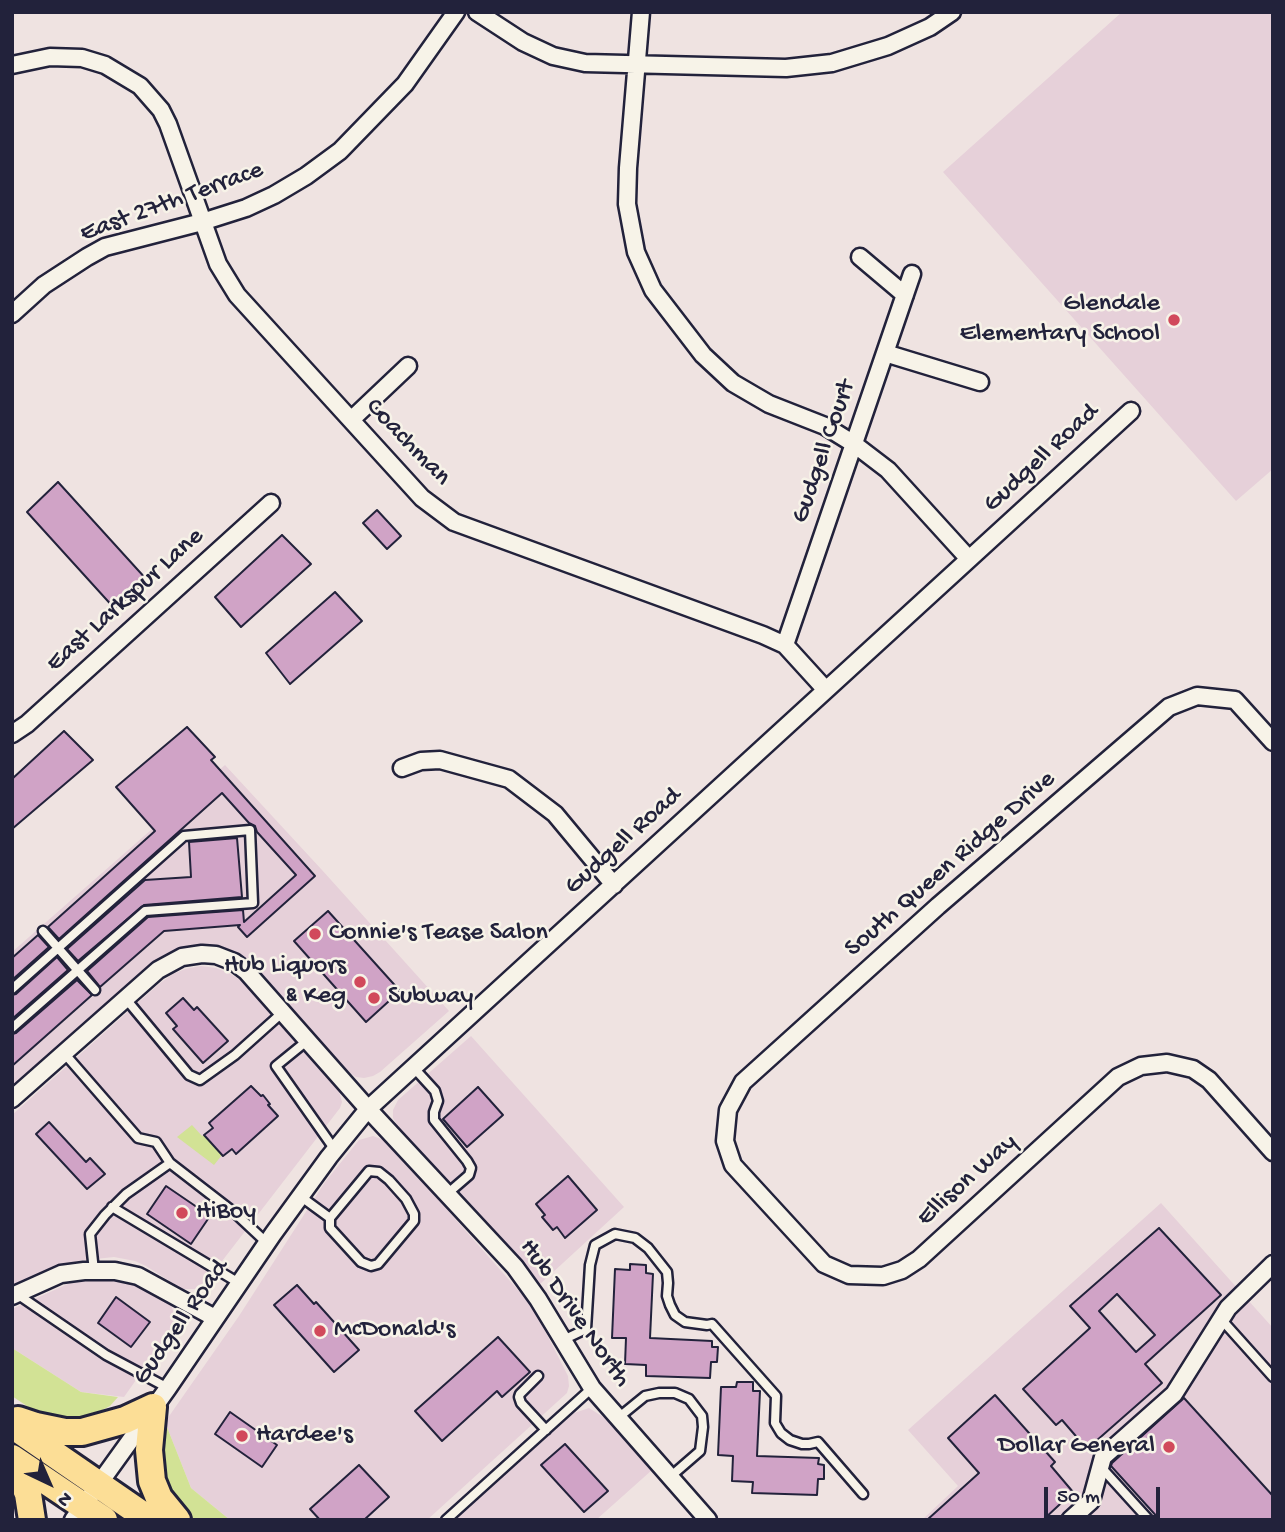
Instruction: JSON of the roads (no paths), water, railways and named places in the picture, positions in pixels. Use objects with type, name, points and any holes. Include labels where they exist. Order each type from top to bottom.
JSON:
[{"type":"highway","points":[[12,1418],[65,1432],[82,1432],[125,1420],[160,1398]]},
{"type":"highway","points":[[160,1398],[149,1450],[152,1481],[159,1498],[177,1520]]},
{"type":"highway","points":[[12,1425],[150,1520]]},
{"type":"highway","points":[[12,1458],[87,1515]]},
{"type":"highway","points":[[12,1468],[28,1494],[32,1520]]},
{"type":"street","name":"East 27th Terrace","points":[[12,314],[44,285],[105,247],[246,208],[306,176],[340,151],[405,84],[456,12]]},
{"type":"street","points":[[477,12],[523,43],[553,56],[585,63],[786,68],[832,63],[888,46],[930,27],[952,12]]},
{"type":"street","points":[[641,12],[627,204],[636,252],[653,290],[703,355],[733,383],[769,404],[825,426],[854,444],[888,470],[969,559]]},
{"type":"street","name":"Coachman","points":[[12,65],[50,57],[82,58],[105,65],[139,86],[161,110],[168,124],[218,264],[237,295],[422,498],[454,522],[785,645],[826,691]]},
{"type":"street","points":[[860,257],[905,295]]},
{"type":"street","name":"Gudgell Court","points":[[785,645],[912,274]]},
{"type":"street","points":[[885,353],[980,382]]},
{"type":"street","points":[[351,420],[408,366]]},
{"type":"street","name":"Gudgell Road","points":[[87,1515],[99,1483],[300,1196],[368,1109],[1131,411]]},
{"type":"street","name":"East Larkspur Lane","points":[[12,734],[27,724],[271,503]]},
{"type":"street","name":"South Queen Ridge Drive","points":[[727,1115],[743,1082],[938,906],[1169,707],[1198,696],[1235,701],[1273,742]]},
{"type":"street","points":[[402,768],[421,761],[440,760],[509,779],[555,814],[614,885]]},
{"type":"street","name":"Hub Drive North","points":[[12,1099],[158,971],[182,957],[202,954],[234,962],[246,971],[368,1109],[515,1267],[538,1299],[592,1388],[708,1520]]},
{"type":"street","name":"Ellison Way","points":[[727,1115],[726,1141],[733,1165],[824,1264],[849,1275],[883,1276],[902,1270],[919,1259],[1118,1077],[1141,1066],[1167,1063],[1193,1069],[1209,1080],[1273,1152]]},
{"type":"street","points":[[1070,1520],[1091,1501],[1103,1457],[1174,1394],[1228,1308],[1273,1264]]},
{"type":"street","points":[[14,1295],[61,1274],[115,1271],[138,1276],[215,1318]]},
{"type":"lane","points":[[12,989],[184,836],[250,830],[253,903],[145,911],[12,1028]]},
{"type":"lane","points":[[43,932],[95,990]]},
{"type":"lane","points":[[126,999],[189,1075],[200,1080],[235,1055],[283,1012]]},
{"type":"lane","points":[[308,1041],[276,1066],[335,1150]]},
{"type":"lane","points":[[64,1053],[138,1138],[156,1142],[170,1163],[236,1214],[267,1243]]},
{"type":"lane","points":[[414,1068],[435,1091],[438,1101],[434,1120],[471,1168],[469,1175],[447,1194]]},
{"type":"lane","points":[[94,1271],[90,1234],[126,1194],[170,1163]]},
{"type":"lane","points":[[369,1171],[379,1172],[390,1180],[406,1199],[414,1214],[414,1221],[379,1264],[371,1266],[361,1262],[330,1228],[330,1218],[369,1171]]},
{"type":"lane","points":[[300,1196],[330,1218]]},
{"type":"lane","points":[[112,1208],[239,1283]]},
{"type":"lane","points":[[563,1340],[586,1329],[590,1265],[595,1245],[615,1234],[635,1238],[648,1248],[667,1272],[667,1296],[676,1315],[685,1322],[712,1324],[776,1396],[775,1423],[781,1433],[802,1444],[818,1442],[863,1494]]},
{"type":"lane","points":[[14,1295],[106,1355],[160,1398]]},
{"type":"lane","points":[[1221,1320],[1273,1377]]},
{"type":"lane","points":[[538,1376],[519,1397],[521,1403],[546,1430]]},
{"type":"lane","points":[[446,1520],[592,1388]]},
{"type":"lane","points":[[618,1418],[645,1396],[675,1393],[689,1399],[702,1416],[699,1451],[670,1476]]},
{"type":"lane","points":[[1100,1466],[1149,1520]]},
{"type":"place","name":"Glendale Elementary School","points":[[1174,320]]},
{"type":"place","name":"Connie's Tease Salon","points":[[315,934]]},
{"type":"place","name":"Hub Liquors & Keg","points":[[360,982]]},
{"type":"place","name":"Subway","points":[[374,998]]},
{"type":"place","name":"HiBoy","points":[[182,1213]]},
{"type":"place","name":"McDonald's","points":[[320,1331]]},
{"type":"place","name":"Hardee's","points":[[242,1436]]},
{"type":"place","name":"Dollar General","points":[[1169,1447]]}]
